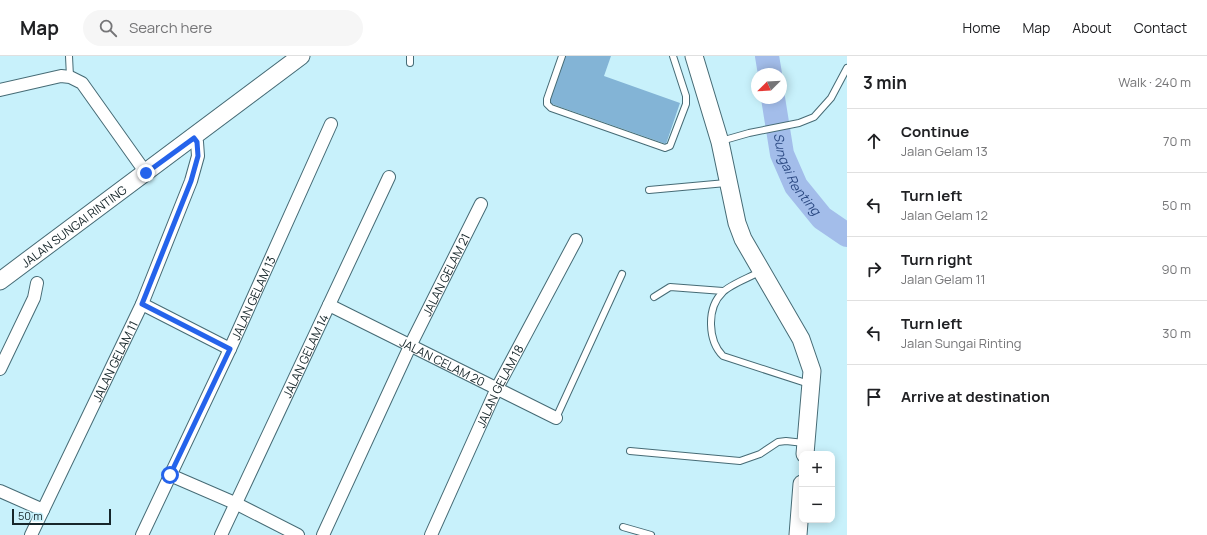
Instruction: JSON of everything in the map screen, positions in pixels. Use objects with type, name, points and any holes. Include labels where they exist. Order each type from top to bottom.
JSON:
[{"type":"street","name":"JALAN SUNGAI RINTING","points":[[0,281],[194,138],[302,56]]},
{"type":"street","points":[[694,56],[720,142],[737,223],[743,238],[801,339],[812,371],[805,448]]},
{"type":"street","points":[[0,90],[61,76],[70,77],[82,83],[146,173]]},
{"type":"street","name":"JALAN GELAM 13","points":[[142,535],[230,349],[331,124]]},
{"type":"street","name":"JALAN GELAM 11","points":[[31,535],[142,304],[191,181],[198,156],[197,142],[194,138]]},
{"type":"street","name":"JALAN GELAM 14","points":[[221,535],[237,504],[389,177]]},
{"type":"street","name":"JALAN GELAM 21","points":[[323,535],[411,344],[481,204]]},
{"type":"street","name":"JALAN GELAM 18","points":[[431,535],[497,388],[576,240]]},
{"type":"street","points":[[0,369],[34,298],[37,283]]},
{"type":"street","points":[[142,304],[230,349]]},
{"type":"street","name":"JALAN CELAM 20","points":[[329,305],[411,344],[556,418]]},
{"type":"street","points":[[170,475],[237,504],[298,535]]},
{"type":"street","points":[[798,535],[802,487]]},
{"type":"street","points":[[0,490],[43,510]]},
{"type":"lane","points":[[69,56],[70,77]]},
{"type":"lane","points":[[562,56],[547,99],[547,104],[551,108],[665,148],[670,146],[686,104],[686,96],[673,56]]},
{"type":"lane","points":[[720,142],[749,133],[799,123],[814,117],[831,98],[847,68]]},
{"type":"lane","points":[[649,190],[728,183]]},
{"type":"lane","points":[[762,271],[723,291],[715,302],[712,314],[712,341],[717,350],[723,356],[810,384]]},
{"type":"lane","points":[[556,418],[622,274]]},
{"type":"lane","points":[[654,297],[670,287],[723,291]]},
{"type":"lane","points":[[630,451],[740,461],[760,454],[778,442],[786,441],[805,448]]},
{"type":"lane","points":[[623,527],[651,535]]},
{"type":"building","points":[[565,56],[611,56],[604,76],[680,103],[666,144],[549,103]]},
{"type":"waterway","name":"Sungai Renting","points":[[767,56],[769,68]]},
{"type":"waterway","name":"Sungai Renting","points":[[774,104],[782,154],[796,186],[822,218],[847,235]]},
{"type":"route","points":[[146,173],[194,138],[197,142],[198,156],[191,181],[142,304],[230,349],[170,475]]}]
